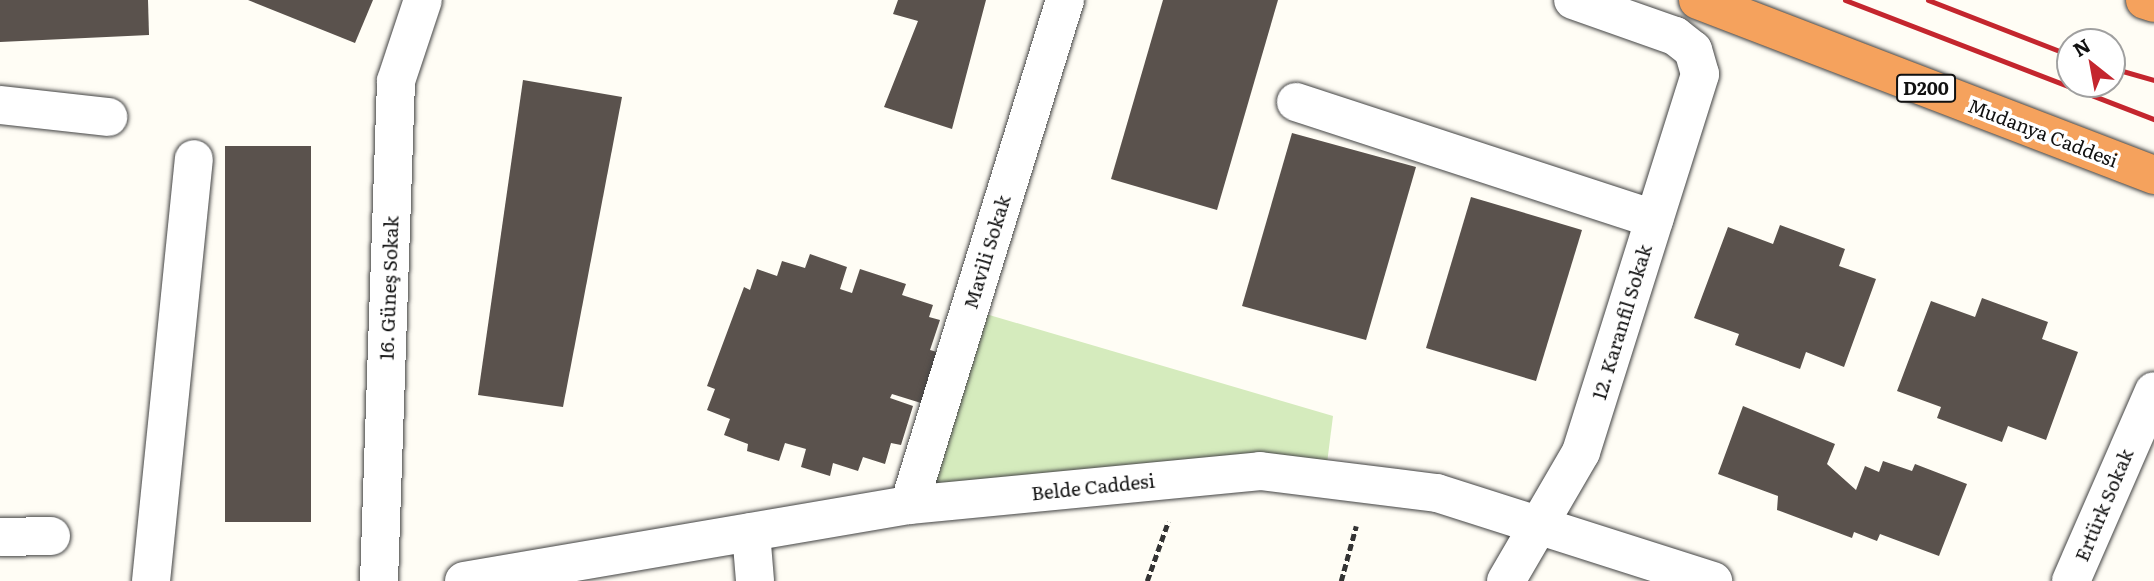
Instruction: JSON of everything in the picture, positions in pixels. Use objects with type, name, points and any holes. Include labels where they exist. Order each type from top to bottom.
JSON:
[{"type":"highway","name":"Mudanya Caddesi","points":[[1698,0],[2154,175]]},
{"type":"highway","points":[[2145,0],[2154,3]]},
{"type":"street","name":"16. Güneş Sokak","points":[[379,581],[396,81],[423,0]]},
{"type":"street","name":"Mavili Sokak","points":[[909,505],[1065,0]]},
{"type":"street","name":"12. Karanfil Sokak","points":[[1506,581],[1543,524],[1581,452],[1700,74],[1693,50],[1675,36],[1573,0]]},
{"type":"street","points":[[1296,102],[1654,219]]},
{"type":"street","points":[[0,105],[108,117]]},
{"type":"street","points":[[151,581],[194,159]]},
{"type":"street","name":"Ertürk Sokak","points":[[2071,581],[2154,391]]},
{"type":"street","name":"Belde Caddesi","points":[[464,581],[909,505],[1260,471],[1437,493],[1543,524],[1713,581]]},
{"type":"street","points":[[751,532],[755,581]]},
{"type":"street","points":[[0,537],[51,536]]},
{"type":"path","points":[[1147,581],[1183,478]]},
{"type":"path","points":[[1341,581],[1367,484]]},
{"type":"green space","points":[[969,309],[1333,416],[1325,479],[909,505]]},
{"type":"building","points":[[0,0],[148,0],[149,35],[0,42]]},
{"type":"building","points":[[248,0],[373,0],[355,43]]},
{"type":"building","points":[[898,0],[986,0],[952,129],[884,107],[918,21],[893,14]]},
{"type":"building","points":[[1163,0],[1278,0],[1217,210],[1111,179]]},
{"type":"building","points":[[523,80],[622,97],[563,407],[478,395]]},
{"type":"building","points":[[1292,133],[1416,167],[1366,340],[1242,306]]},
{"type":"building","points":[[225,146],[311,146],[311,522],[225,522]]},
{"type":"building","points":[[1471,197],[1582,230],[1536,381],[1426,348]]},
{"type":"building","points":[[1780,225],[1845,249],[1839,266],[1876,279],[1844,367],[1806,352],[1800,369],[1735,345],[1739,334],[1694,318],[1728,227],[1773,244]]},
{"type":"building","points":[[810,254],[847,267],[840,289],[852,293],[860,269],[906,284],[902,295],[933,305],[929,317],[940,320],[930,350],[937,352],[921,403],[892,394],[890,398],[913,406],[901,445],[891,443],[885,464],[863,457],[858,471],[833,463],[830,476],[801,467],[806,449],[785,443],[779,461],[747,451],[748,444],[724,435],[730,419],[707,410],[715,389],[707,386],[744,287],[750,290],[757,269],[777,276],[782,261],[805,268]]},
{"type":"building","points":[[1982,298],[2048,322],[2042,339],[2078,352],[2046,440],[2008,426],[2002,442],[1937,418],[1941,407],[1897,391],[1931,301],[1975,317]]},
{"type":"building","points":[[1743,406],[1835,444],[1827,464],[1856,490],[1865,466],[1879,472],[1883,461],[1912,471],[1915,464],[1967,484],[1939,556],[1880,534],[1877,541],[1854,532],[1852,538],[1777,510],[1778,496],[1718,474]]},
{"type":"railway","points":[[1845,0],[2154,119]]},
{"type":"railway","points":[[1928,0],[2056,50]]},
{"type":"railway","points":[[2126,72],[2154,80]]}]
